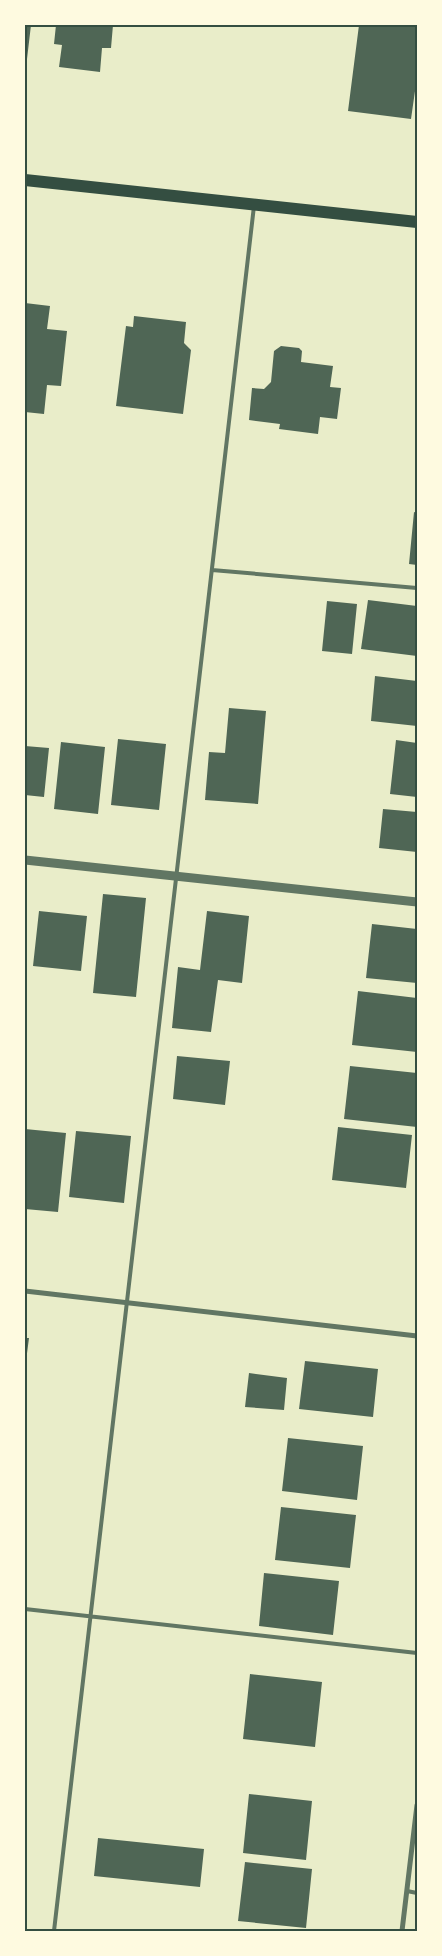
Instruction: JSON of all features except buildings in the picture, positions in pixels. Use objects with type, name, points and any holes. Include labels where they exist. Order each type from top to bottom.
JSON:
[{"type":"main road","points":[[25,180],[417,222]]},
{"type":"street","points":[[25,860],[417,902]]},
{"type":"street","points":[[25,1291],[417,1336]]},
{"type":"street","points":[[402,1931],[417,1805]]},
{"type":"lane","points":[[54,1931],[125,1303],[177,876],[254,204]]},
{"type":"lane","points":[[212,570],[417,588]]},
{"type":"lane","points":[[25,1609],[417,1653]]},
{"type":"lane","points":[[407,1892],[417,1892]]}]
